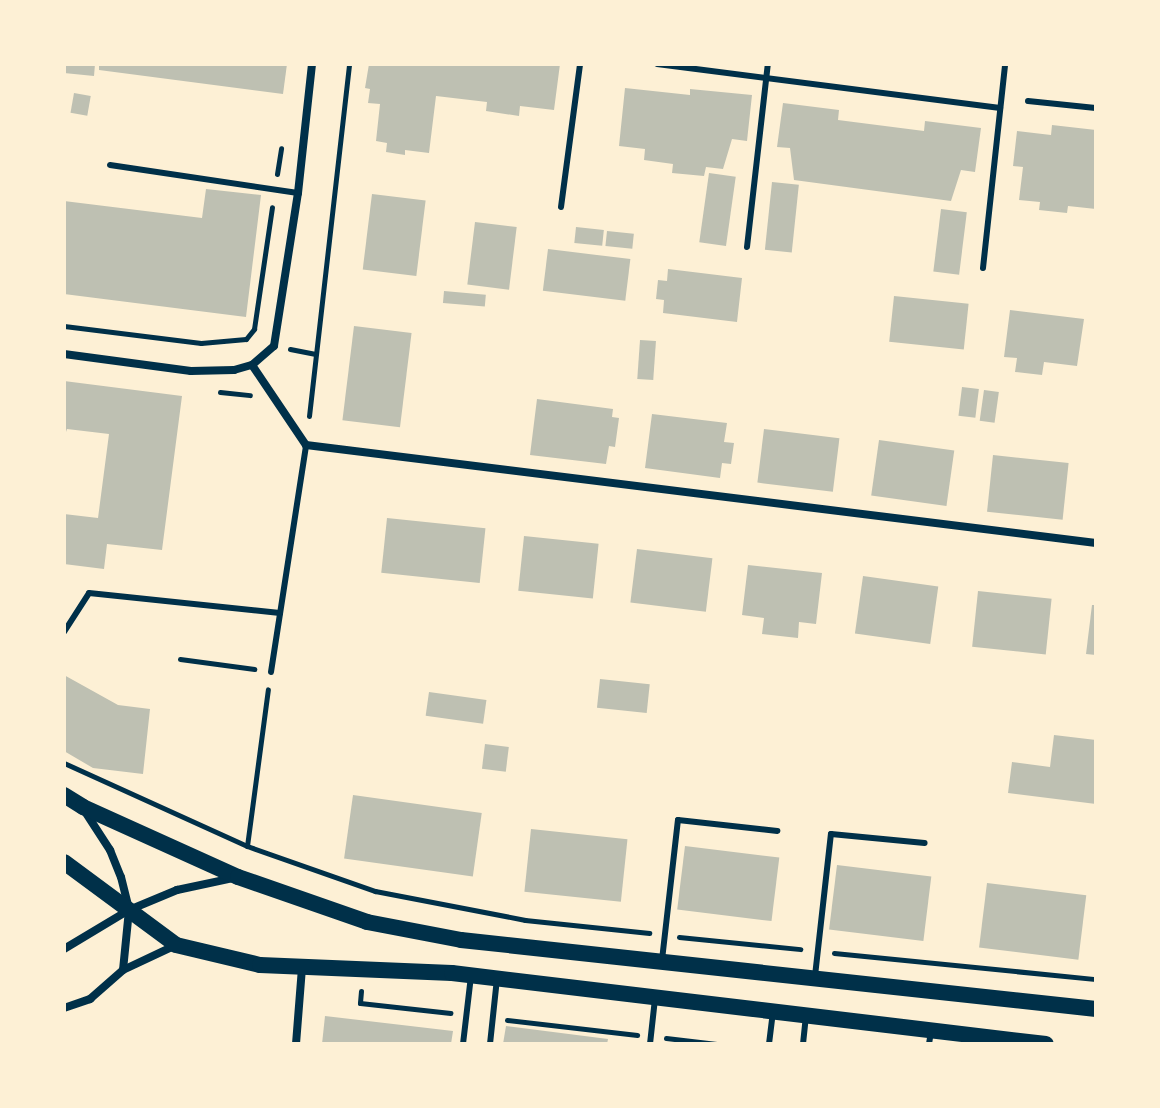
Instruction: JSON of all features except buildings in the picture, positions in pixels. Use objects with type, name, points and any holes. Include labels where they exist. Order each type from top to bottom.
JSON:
[{"type":"main road","points":[[64,795],[83,807],[238,877],[367,922],[461,940],[1096,1009]]},
{"type":"main road","points":[[64,862],[176,945],[260,965],[471,975],[806,1017],[930,1038],[1046,1044]]},
{"type":"street","points":[[64,354],[191,371],[234,370],[252,365],[274,346],[280,329],[312,64]]},
{"type":"street","points":[[252,365],[306,445],[1096,543]]},
{"type":"street","points":[[83,807],[110,850],[129,910],[123,970]]},
{"type":"street","points":[[64,949],[129,910],[177,890],[238,877]]},
{"type":"street","points":[[64,1008],[90,999],[123,970],[176,945]]},
{"type":"street","points":[[296,1044],[302,968]]},
{"type":"lane","points":[[561,207],[580,64]]},
{"type":"lane","points":[[657,64],[1000,108]]},
{"type":"lane","points":[[747,247],[768,64]]},
{"type":"lane","points":[[983,268],[1005,64]]},
{"type":"lane","points":[[1028,101],[1096,108]]},
{"type":"lane","points":[[110,165],[298,193]]},
{"type":"lane","points":[[271,672],[306,445]]},
{"type":"lane","points":[[64,632],[89,593],[280,613]]},
{"type":"lane","points":[[662,960],[678,820],[777,831]]},
{"type":"lane","points":[[814,979],[831,834],[925,843]]},
{"type":"lane","points":[[463,1044],[471,975]]},
{"type":"lane","points":[[490,1044],[497,978]]},
{"type":"lane","points":[[650,1040],[655,999]]},
{"type":"lane","points":[[769,1044],[773,1013]]},
{"type":"lane","points":[[803,1044],[806,1017]]},
{"type":"path","points":[[306,445],[349,64]]},
{"type":"path","points":[[64,326],[201,343],[246,339],[254,329],[282,142]]},
{"type":"path","points":[[180,659],[271,672],[247,846]]},
{"type":"path","points":[[64,763],[247,846],[375,891],[525,920],[1096,979]]},
{"type":"path","points":[[360,1003],[467,1015]]},
{"type":"path","points":[[493,1018],[650,1040],[717,1044]]}]
